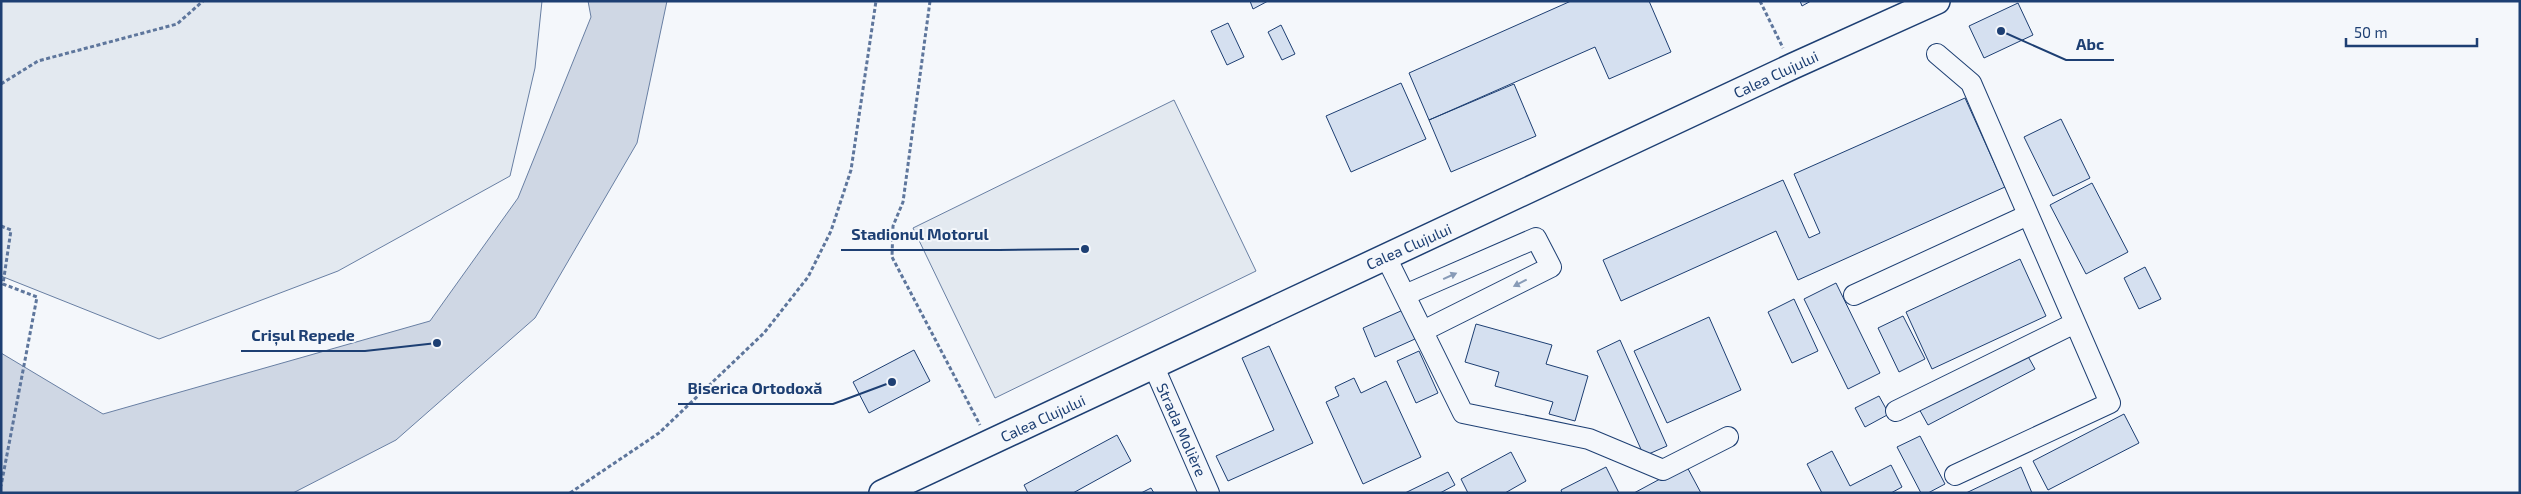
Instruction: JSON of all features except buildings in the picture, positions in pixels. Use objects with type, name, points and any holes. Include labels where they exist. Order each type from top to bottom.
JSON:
[{"type":"main road","name":"Calea Clujului","points":[[882,493],[1793,66],[1937,1]]},
{"type":"street","points":[[1937,54],[1971,83],[2110,403],[1955,475]]},
{"type":"street","points":[[1854,295],[2028,215]]},
{"type":"street","points":[[1405,295],[1536,238],[1551,267],[1423,331]]},
{"type":"street","points":[[1386,256],[1464,412],[1589,439],[1663,470],[1728,437]]},
{"type":"street","points":[[1896,411],[2075,323]]},
{"type":"street","name":"Strada Molière","points":[[1154,367],[1209,493]]},
{"type":"path","points":[[1,84],[38,61],[177,24],[203,1]]},
{"type":"path","points":[[570,493],[659,434],[764,333],[808,276],[831,231],[851,170],[876,1]]},
{"type":"path","points":[[930,1],[903,202],[893,226],[892,257],[990,443]]},
{"type":"path","points":[[1760,1],[1793,66]]},
{"type":"path","points":[[1,226],[11,230],[3,284],[37,297],[1,486]]},
{"type":"shaded area","points":[[1,1],[542,1],[535,68],[510,176],[338,271],[159,339],[1,276]]},
{"type":"shaded area","points":[[588,1],[667,1],[637,143],[535,318],[396,440],[293,493],[1,493],[1,353],[103,414],[430,321],[518,198],[591,17]]},
{"type":"shaded area","points":[[1174,100],[1256,271],[995,398],[913,228]]},
{"type":"place","name":"Abc","points":[[2001,31]]},
{"type":"place","name":"Stadionul Motorul","points":[[1085,249]]},
{"type":"place","name":"Crișul Repede","points":[[437,343]]},
{"type":"place","name":"Biserica Ortodoxă","points":[[892,382]]}]
